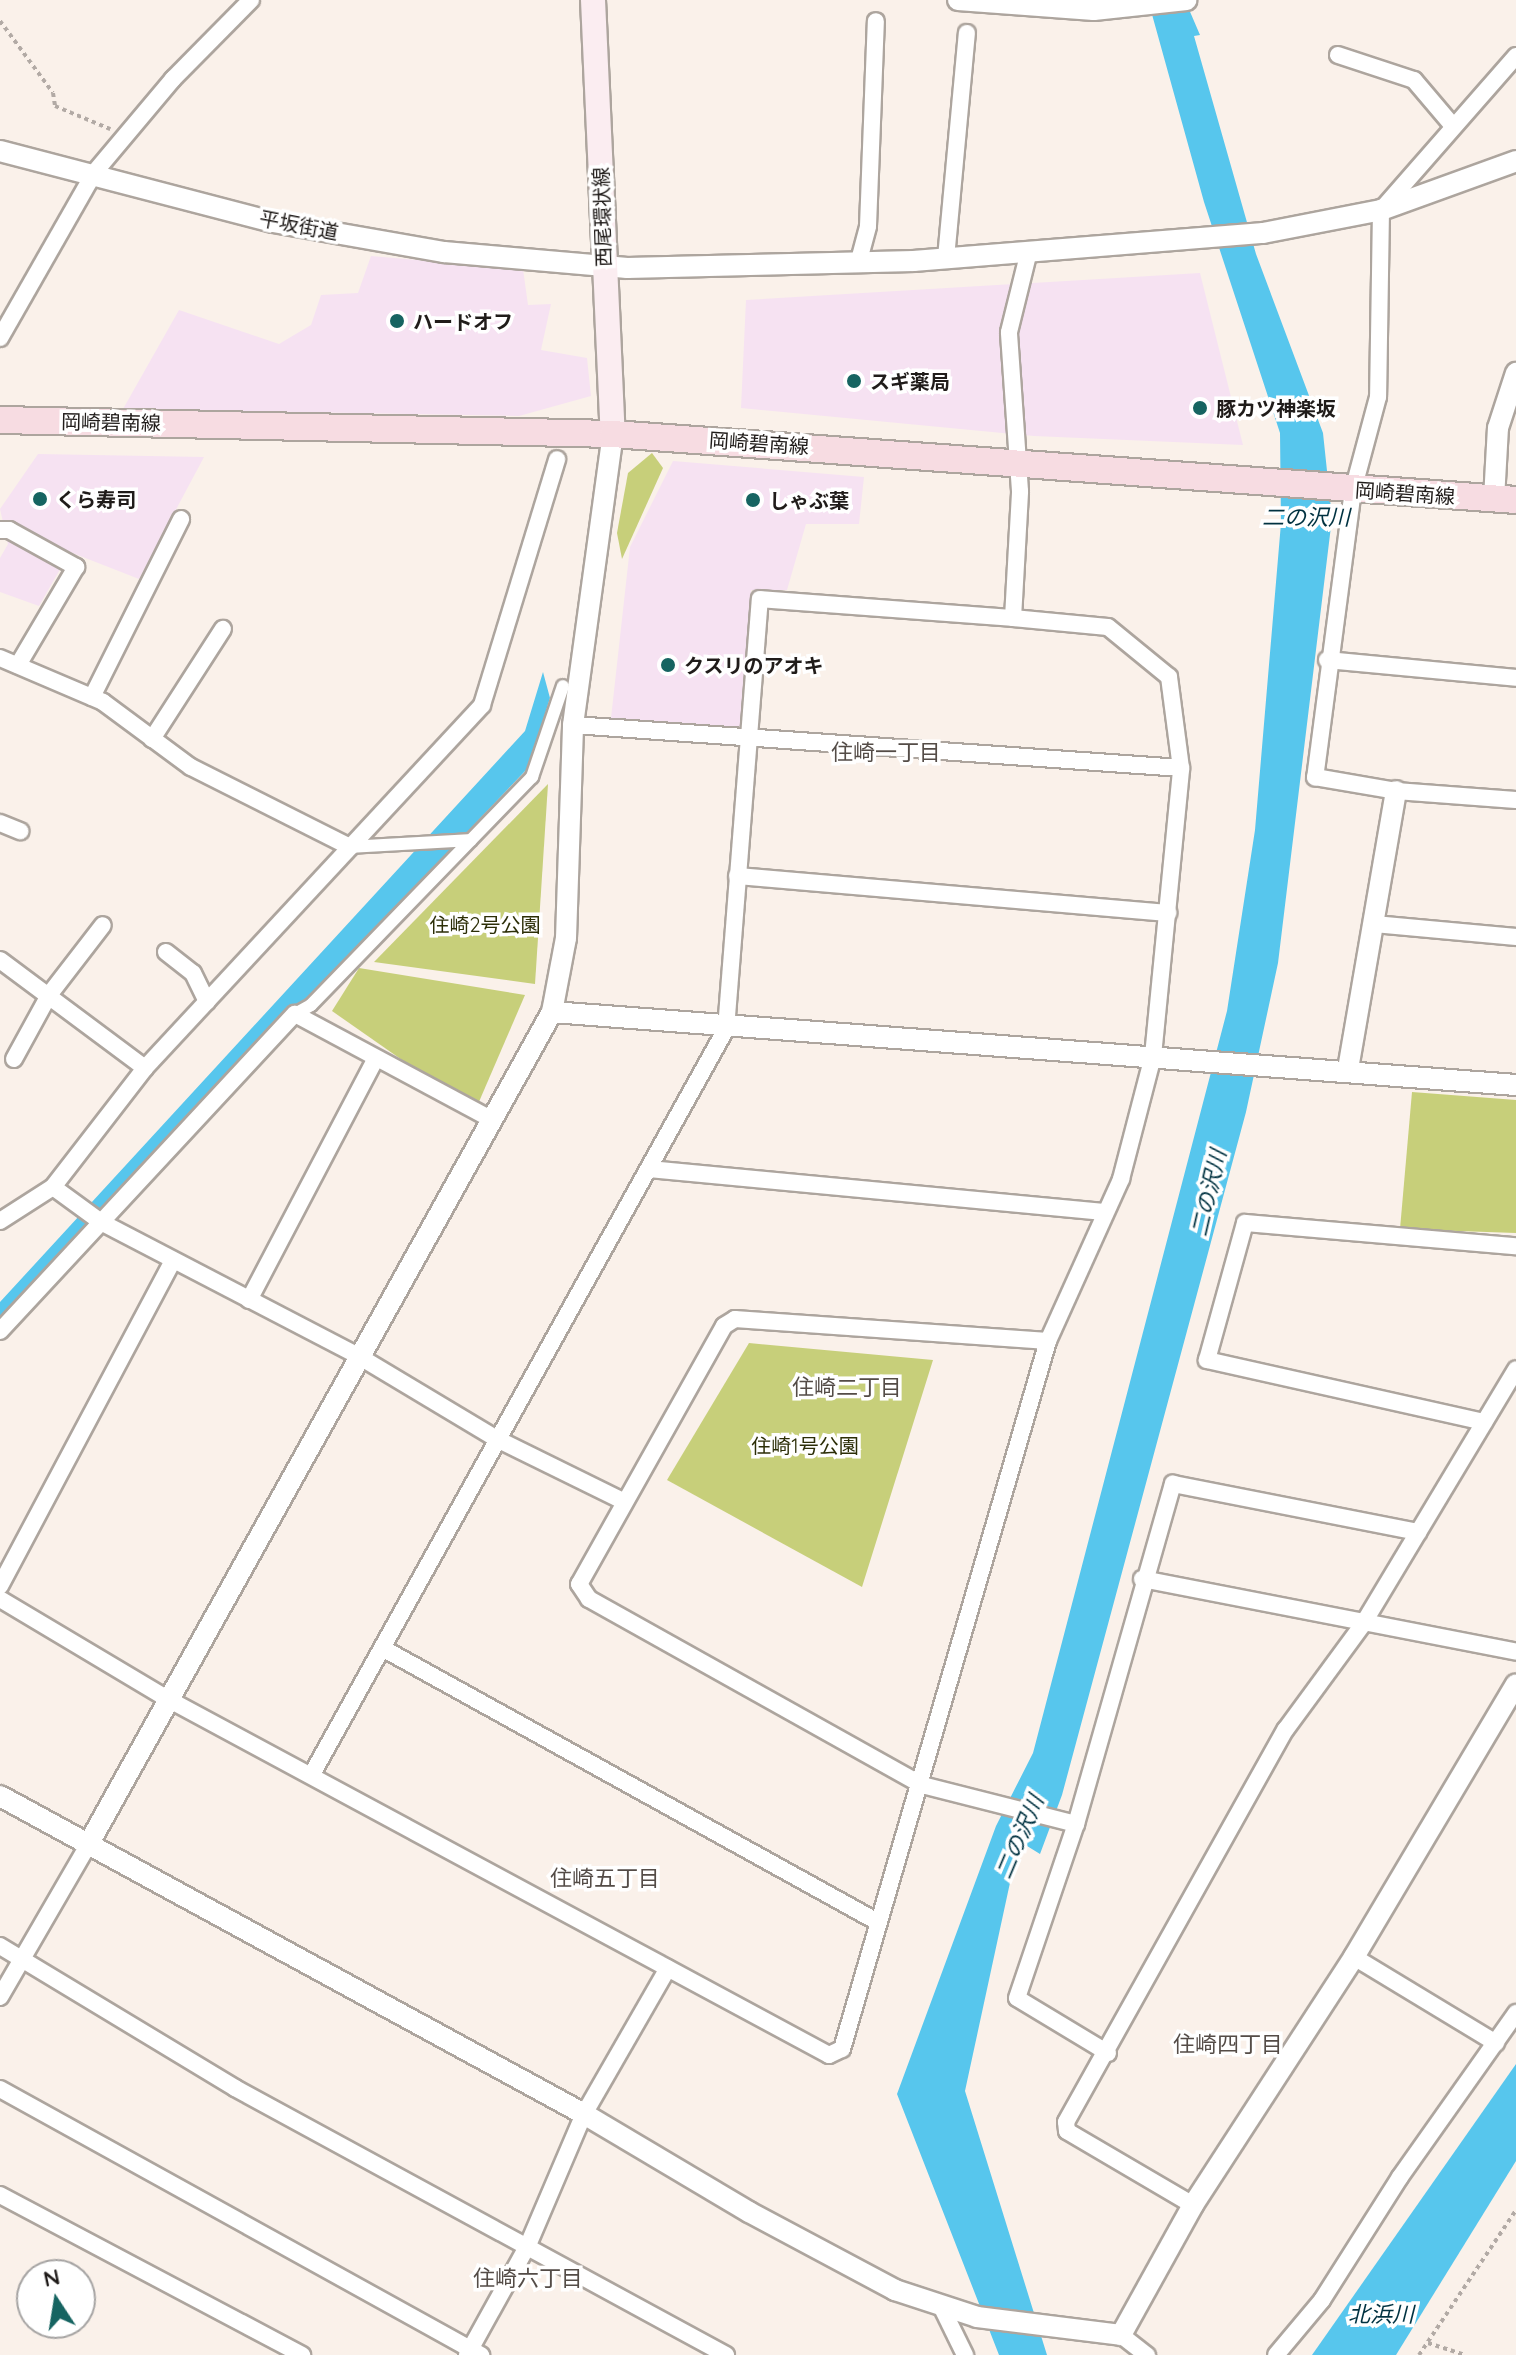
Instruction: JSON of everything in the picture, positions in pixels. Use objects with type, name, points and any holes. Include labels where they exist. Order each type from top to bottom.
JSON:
[{"type":"main road","name":"西尾環状線","points":[[593,0],[613,434]]},
{"type":"main road","name":"岡崎碧南線","points":[[0,420],[613,434],[1017,460],[1250,482],[1505,500]]},
{"type":"street","points":[[0,338],[94,173],[123,135],[251,0]]},
{"type":"street","points":[[958,0],[1026,9],[1134,8],[1186,0]]},
{"type":"street","points":[[858,264],[868,226],[876,21]]},
{"type":"street","points":[[946,258],[967,33]]},
{"type":"street","points":[[1338,55],[1414,80],[1453,126]]},
{"type":"street","points":[[1516,56],[1381,210],[1378,397],[1353,490],[1327,660],[1315,777],[1396,791],[1516,800]]},
{"type":"street","name":"平坂街道","points":[[0,151],[273,222],[444,252],[605,266],[816,266],[1159,244],[1263,233],[1381,210],[1486,173]]},
{"type":"street","points":[[1486,173],[1516,161]]},
{"type":"street","points":[[1486,173],[1516,170]]},
{"type":"street","points":[[1013,618],[1017,460],[1009,332],[1029,251]]},
{"type":"street","points":[[1505,500],[1498,428],[1516,373]]},
{"type":"street","points":[[0,1997],[360,1357],[489,1118],[552,1012],[566,938],[573,725],[613,434]]},
{"type":"street","points":[[0,1221],[53,1187],[145,1068],[482,705],[557,459]]},
{"type":"street","points":[[92,697],[181,519]]},
{"type":"street","points":[[0,530],[9,530],[76,567],[18,665]]},
{"type":"street","points":[[0,1599],[166,1698],[829,2055],[842,2049],[876,1921],[922,1785],[1048,1341],[1121,1179],[1153,1056],[1181,768],[1169,677],[1108,627],[760,599],[726,1029],[312,1774]]},
{"type":"street","points":[[152,739],[223,629]]},
{"type":"street","points":[[0,658],[92,697],[191,767],[350,847],[471,840]]},
{"type":"street","points":[[1327,660],[1516,678]]},
{"type":"street","points":[[0,1331],[295,1014],[311,1005],[532,777],[563,686]]},
{"type":"street","points":[[573,725],[1181,768]]},
{"type":"street","points":[[1348,1069],[1396,791]]},
{"type":"street","points":[[0,823],[20,831]]},
{"type":"street","points":[[737,876],[1168,913]]},
{"type":"street","points":[[1374,924],[1516,937]]},
{"type":"street","points":[[14,1059],[49,995],[103,925]]},
{"type":"street","points":[[166,952],[193,973],[207,1002]]},
{"type":"street","points":[[0,960],[145,1068]]},
{"type":"street","points":[[552,1012],[726,1029],[1348,1069],[1516,1085]]},
{"type":"street","points":[[295,1014],[489,1118]]},
{"type":"street","points":[[249,1300],[376,1058]]},
{"type":"street","points":[[649,1169],[1104,1212]]},
{"type":"street","points":[[53,1187],[101,1222],[360,1357],[497,1439],[623,1501]]},
{"type":"street","points":[[1484,1422],[1207,1360],[1245,1223],[1516,1246]]},
{"type":"street","points":[[0,1586],[173,1261]]},
{"type":"street","points":[[1048,1341],[735,1319],[724,1326],[579,1584],[589,1599],[922,1785],[1076,1824]]},
{"type":"street","points":[[1193,2205],[1067,2131],[1066,2122],[1108,2053],[1286,1729],[1363,1624],[1516,1369]]},
{"type":"street","points":[[1108,2053],[1017,1998],[1076,1824],[1142,1579],[1173,1484],[1418,1532]]},
{"type":"street","points":[[1142,1579],[1516,1652]]},
{"type":"street","points":[[384,1649],[876,1921]]},
{"type":"street","points":[[1121,2335],[1193,2205],[1354,1957],[1516,1684]]},
{"type":"street","points":[[0,1796],[584,2114],[789,2234],[895,2290],[977,2317],[1121,2335],[1147,2355]]},
{"type":"street","points":[[0,1946],[235,2088],[726,2355]]},
{"type":"street","points":[[1354,1957],[1496,2043]]},
{"type":"street","points":[[0,2089],[472,2353],[528,2245],[584,2114],[668,1968]]},
{"type":"street","points":[[1276,2355],[1322,2300],[1400,2177],[1516,2013]]},
{"type":"street","points":[[0,2195],[302,2355]]},
{"type":"street","points":[[941,2306],[965,2355]]},
{"type":"path","points":[[0,21],[53,93],[55,106],[123,135]]},
{"type":"path","points":[[1419,2355],[1516,2210]]},
{"type":"path","points":[[1428,2343],[1464,2355]]},
{"type":"shaded area","points":[[371,256],[523,269],[528,305],[551,304],[541,350],[587,358],[591,396],[519,416],[123,409],[179,310],[279,344],[311,325],[321,295],[358,293]]},
{"type":"shaded area","points":[[1200,273],[1243,445],[1034,436],[741,408],[746,300]]},
{"type":"shaded area","points":[[38,454],[204,457],[139,579],[70,552],[39,606],[0,592],[0,558],[8,544],[0,509]]},
{"type":"shaded area","points":[[673,461],[864,477],[859,524],[806,524],[787,590],[751,590],[744,734],[611,718],[630,547]]},
{"type":"green space","points":[[652,453],[663,468],[622,559],[617,533],[628,473]]},
{"type":"green space","name":"住崎2号公園","points":[[548,784],[535,984],[374,962]]},
{"type":"green space","points":[[359,968],[525,995],[475,1111],[332,1011]]},
{"type":"green space","points":[[1412,1092],[1516,1100],[1516,1233],[1400,1229]]},
{"type":"green space","name":"住崎1号公園","points":[[749,1343],[933,1360],[862,1587],[667,1480]]},
{"type":"water","name":"二の沢川","points":[[1148,0],[1185,0],[1200,35],[1194,36],[1256,254],[1323,433],[1332,518],[1278,963],[1246,1112],[1062,1795],[1040,1854],[1019,1841],[965,2091],[1047,2355],[999,2355],[897,2094],[996,1826],[1033,1753],[1227,1011],[1255,830],[1281,523],[1280,433],[1204,202]]},
{"type":"water","points":[[543,672],[550,698],[528,768],[0,1322],[0,1302],[525,731]]},
{"type":"water","name":"北浜川","points":[[1516,2064],[1516,2161],[1396,2355],[1312,2355]]},
{"type":"place","name":"ハードオフ","points":[[397,321]]},
{"type":"place","name":"スギ薬局","points":[[854,381]]},
{"type":"place","name":"豚カツ神楽坂","points":[[1200,408]]},
{"type":"place","name":"くら寿司","points":[[40,499]]},
{"type":"place","name":"しゃぶ葉","points":[[753,500]]},
{"type":"place","name":"クスリのアオキ","points":[[668,665]]},
{"type":"district","name":"住崎一丁目","points":[[886,753]]},
{"type":"district","name":"住崎二丁目","points":[[847,1388]]},
{"type":"district","name":"住崎五丁目","points":[[605,1879]]},
{"type":"district","name":"住崎四丁目","points":[[1228,2045]]},
{"type":"district","name":"住崎六丁目","points":[[528,2279]]}]
